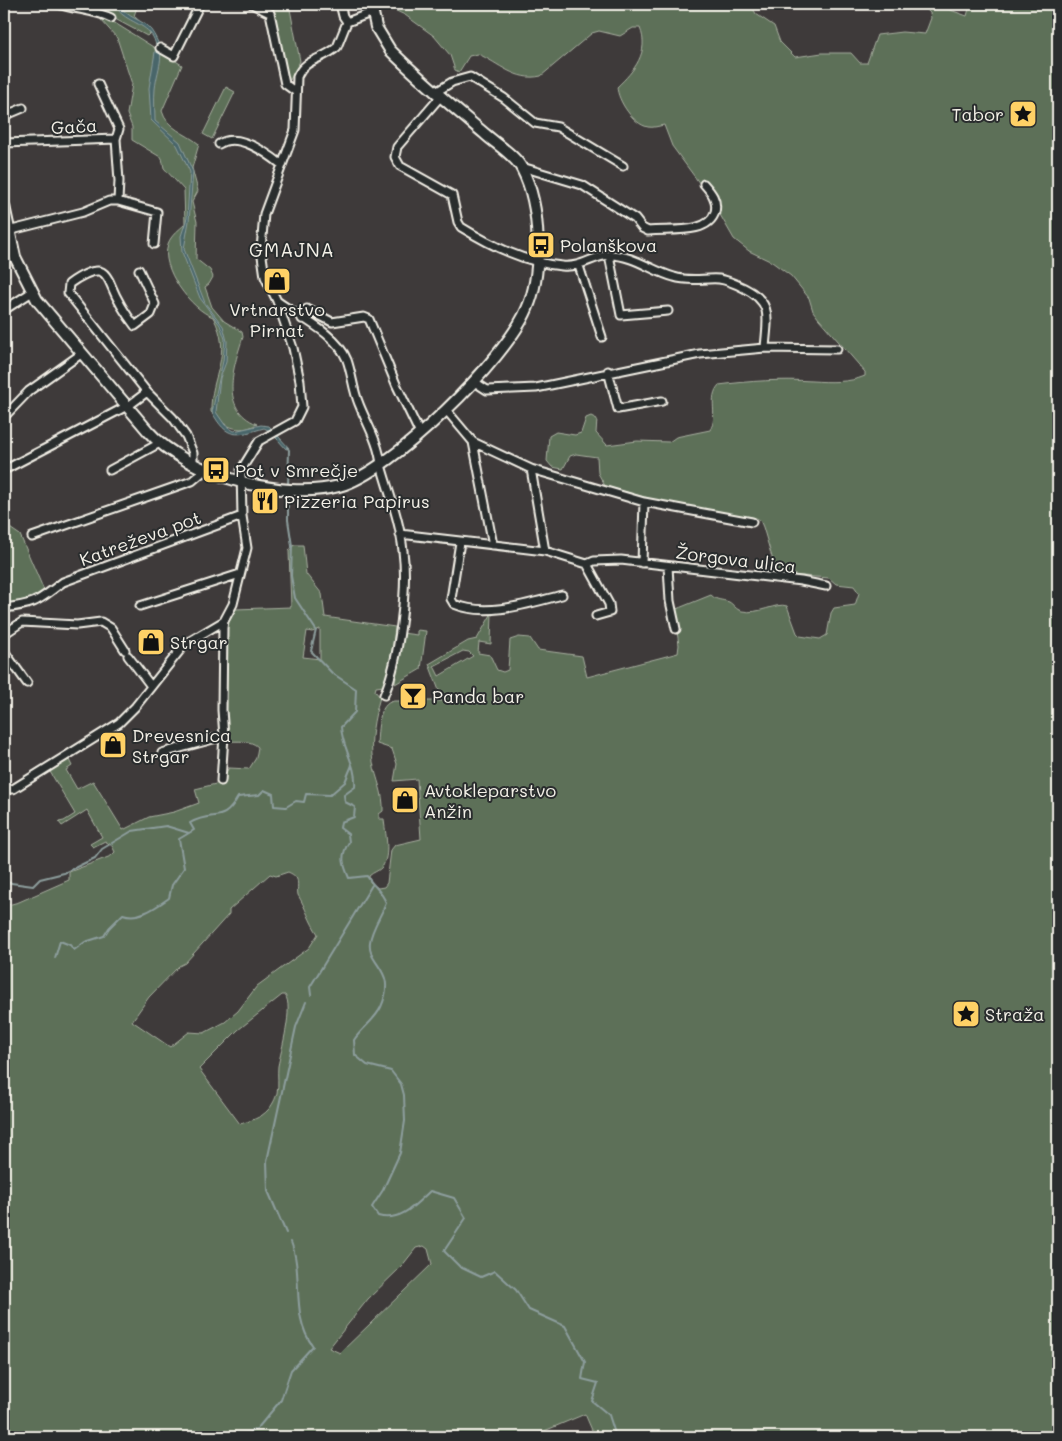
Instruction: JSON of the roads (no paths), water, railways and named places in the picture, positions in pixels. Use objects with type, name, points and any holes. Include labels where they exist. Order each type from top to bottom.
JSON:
[{"type":"street","points":[[58,4],[98,12],[111,18]]},
{"type":"street","points":[[160,48],[174,56],[200,4]]},
{"type":"street","points":[[252,4],[270,13],[285,84],[296,92]]},
{"type":"street","points":[[340,4],[343,16],[347,22]]},
{"type":"street","points":[[221,781],[224,736],[222,710],[224,621],[233,604],[247,548],[242,516],[241,470],[259,441],[294,422],[302,407],[300,381],[292,348],[277,301],[265,277],[261,249],[261,227],[295,130],[296,92],[300,70],[304,64],[337,47],[347,22],[372,8],[376,26],[390,50],[522,167],[582,185],[614,204],[648,231],[687,228],[707,223],[714,214],[716,204],[712,193],[704,184]]},
{"type":"street","points":[[623,166],[558,127],[535,122],[504,98],[470,77],[452,82],[438,94],[397,147],[395,153],[396,162],[452,195],[458,222],[461,227],[520,258],[563,266],[579,266],[608,255],[642,262],[675,278],[718,279],[732,282],[756,294],[767,309],[765,348]]},
{"type":"street","name":"Gača","points":[[4,143],[116,139],[119,129],[98,84]]},
{"type":"street","points":[[4,116],[23,108]]},
{"type":"street","points":[[219,144],[227,138],[237,139],[282,165]]},
{"type":"street","points":[[116,139],[119,181],[118,201]]},
{"type":"street","points":[[4,206],[6,231],[15,257],[32,292],[44,310],[81,354],[160,443],[193,465],[205,470],[240,480],[289,490],[314,490],[339,486],[357,479],[380,465],[420,434],[447,410],[520,324],[534,290],[538,262],[534,201],[522,167]]},
{"type":"street","points":[[6,231],[83,212],[109,201],[118,201],[157,212],[154,244]]},
{"type":"street","points":[[608,255],[621,315],[668,311]]},
{"type":"street","points":[[579,266],[602,337]]},
{"type":"street","points":[[139,270],[155,304],[151,314],[135,326],[119,303],[108,277],[103,272],[97,272],[76,279],[67,289],[73,301],[148,392],[173,418],[186,436],[193,453],[193,465]]},
{"type":"street","points":[[4,310],[32,292]]},
{"type":"street","points":[[277,301],[333,341],[343,354],[358,403],[380,456],[380,465],[400,534],[404,566],[393,668],[384,695]]},
{"type":"street","points":[[302,319],[307,309],[332,322],[370,319],[396,384],[420,434]]},
{"type":"street","points":[[472,382],[487,390],[515,390],[536,388],[608,371],[700,354],[765,348],[837,349]]},
{"type":"street","points":[[4,417],[29,392],[81,354]]},
{"type":"street","points":[[608,371],[618,409],[662,401]]},
{"type":"street","points":[[4,470],[126,406],[148,392]]},
{"type":"street","points":[[447,410],[473,442],[531,469],[644,502],[752,522]]},
{"type":"street","points":[[473,442],[493,545]]},
{"type":"street","points":[[110,470],[160,443]]},
{"type":"street","points":[[531,469],[545,551]]},
{"type":"street","name":"Katreževa pot","points":[[32,537],[192,481],[205,470]]},
{"type":"street","points":[[642,563],[644,502]]},
{"type":"street","name":"Katreževa pot","points":[[4,608],[32,604],[51,593],[64,582],[242,516]]},
{"type":"street","name":"Žorgova ulica","points":[[400,534],[545,551],[587,564],[594,561],[621,560],[801,581],[826,586]]},
{"type":"street","points":[[460,542],[451,599],[454,604],[482,609],[496,609],[562,595]]},
{"type":"street","points":[[587,564],[608,604],[610,612],[596,616]]},
{"type":"street","points":[[668,566],[670,601],[676,629]]},
{"type":"street","points":[[140,606],[240,574]]},
{"type":"street","points":[[4,634],[18,623],[27,621],[77,625],[101,622],[111,628],[151,686]]},
{"type":"street","points":[[4,789],[13,789],[119,722],[185,644],[224,621]]},
{"type":"street","points":[[4,651],[26,683]]},
{"type":"street","points":[[162,753],[224,736]]},
{"type":"water","points":[[113,4],[119,4],[127,13],[147,26],[156,39],[161,53],[155,89],[155,121],[180,142],[193,172],[189,221],[184,249],[205,303],[223,326],[227,341],[226,362],[220,378],[216,412],[225,425],[234,431],[261,425],[269,426],[289,448],[286,449],[270,431],[264,428],[247,433],[233,434],[217,421],[212,412],[223,361],[225,339],[220,325],[200,298],[182,252],[181,236],[187,218],[190,172],[177,145],[151,120],[149,88],[156,46],[154,40],[148,30],[121,14]]},
{"type":"waterway","points":[[287,447],[289,450],[288,486]]},
{"type":"waterway","points":[[288,494],[288,520],[292,546],[291,576],[295,598],[316,630],[311,651],[332,673],[356,689],[355,712],[341,727],[355,779],[355,787],[344,795],[345,802],[355,807],[354,817],[341,822],[340,828],[348,834],[349,842],[343,856],[344,864],[349,878],[367,876],[386,903],[374,927],[370,942],[370,950],[384,976],[386,984],[385,994],[378,1012],[354,1040],[355,1055],[367,1065],[391,1071],[401,1084],[404,1095],[405,1121],[400,1153],[383,1190],[372,1207],[378,1216],[394,1217],[407,1211],[430,1191],[454,1198],[466,1218],[444,1251],[460,1267],[481,1277],[495,1271],[516,1290],[529,1310],[565,1326],[585,1362],[582,1379],[598,1383],[592,1401],[609,1415],[616,1437]]},
{"type":"waterway","points":[[55,958],[60,941],[70,945],[74,950],[85,942],[104,936],[123,914],[141,914],[153,909],[169,898],[172,885],[184,868],[179,839],[194,830],[190,823],[205,817],[222,814],[232,806],[238,797],[259,795],[264,790],[273,794],[274,806],[286,807],[296,801],[304,802],[306,794],[330,795],[345,782],[352,765]]},
{"type":"waterway","points":[[4,882],[33,886],[40,879],[64,873],[95,858],[102,849],[132,831],[166,826],[189,833]]},
{"type":"waterway","points":[[311,995],[310,987],[372,885]]},
{"type":"waterway","points":[[286,1233],[268,1191],[267,1161],[296,1027],[306,1002]]},
{"type":"waterway","points":[[236,1437],[257,1429],[281,1400],[291,1370],[313,1346],[306,1334],[299,1309],[297,1268],[291,1242]]},
{"type":"place","name":"Tabor","points":[[1023,114]]},
{"type":"place","name":"Polanškova","points":[[541,245]]},
{"type":"place","name":"Vrtnarstvo Pirnat","points":[[277,281]]},
{"type":"place","name":"Pot v Smrečje","points":[[216,470]]},
{"type":"place","name":"Pizzeria Papirus","points":[[265,501]]},
{"type":"place","name":"Strgar","points":[[151,642]]},
{"type":"place","name":"Panda bar","points":[[413,696]]},
{"type":"place","name":"Drevesnica Strgar","points":[[113,745]]},
{"type":"place","name":"Avtokleparstvo Anžin","points":[[405,800]]},
{"type":"place","name":"Straža","points":[[966,1014]]},
{"type":"district","name":"GMAJNA","points":[[292,249]]}]
